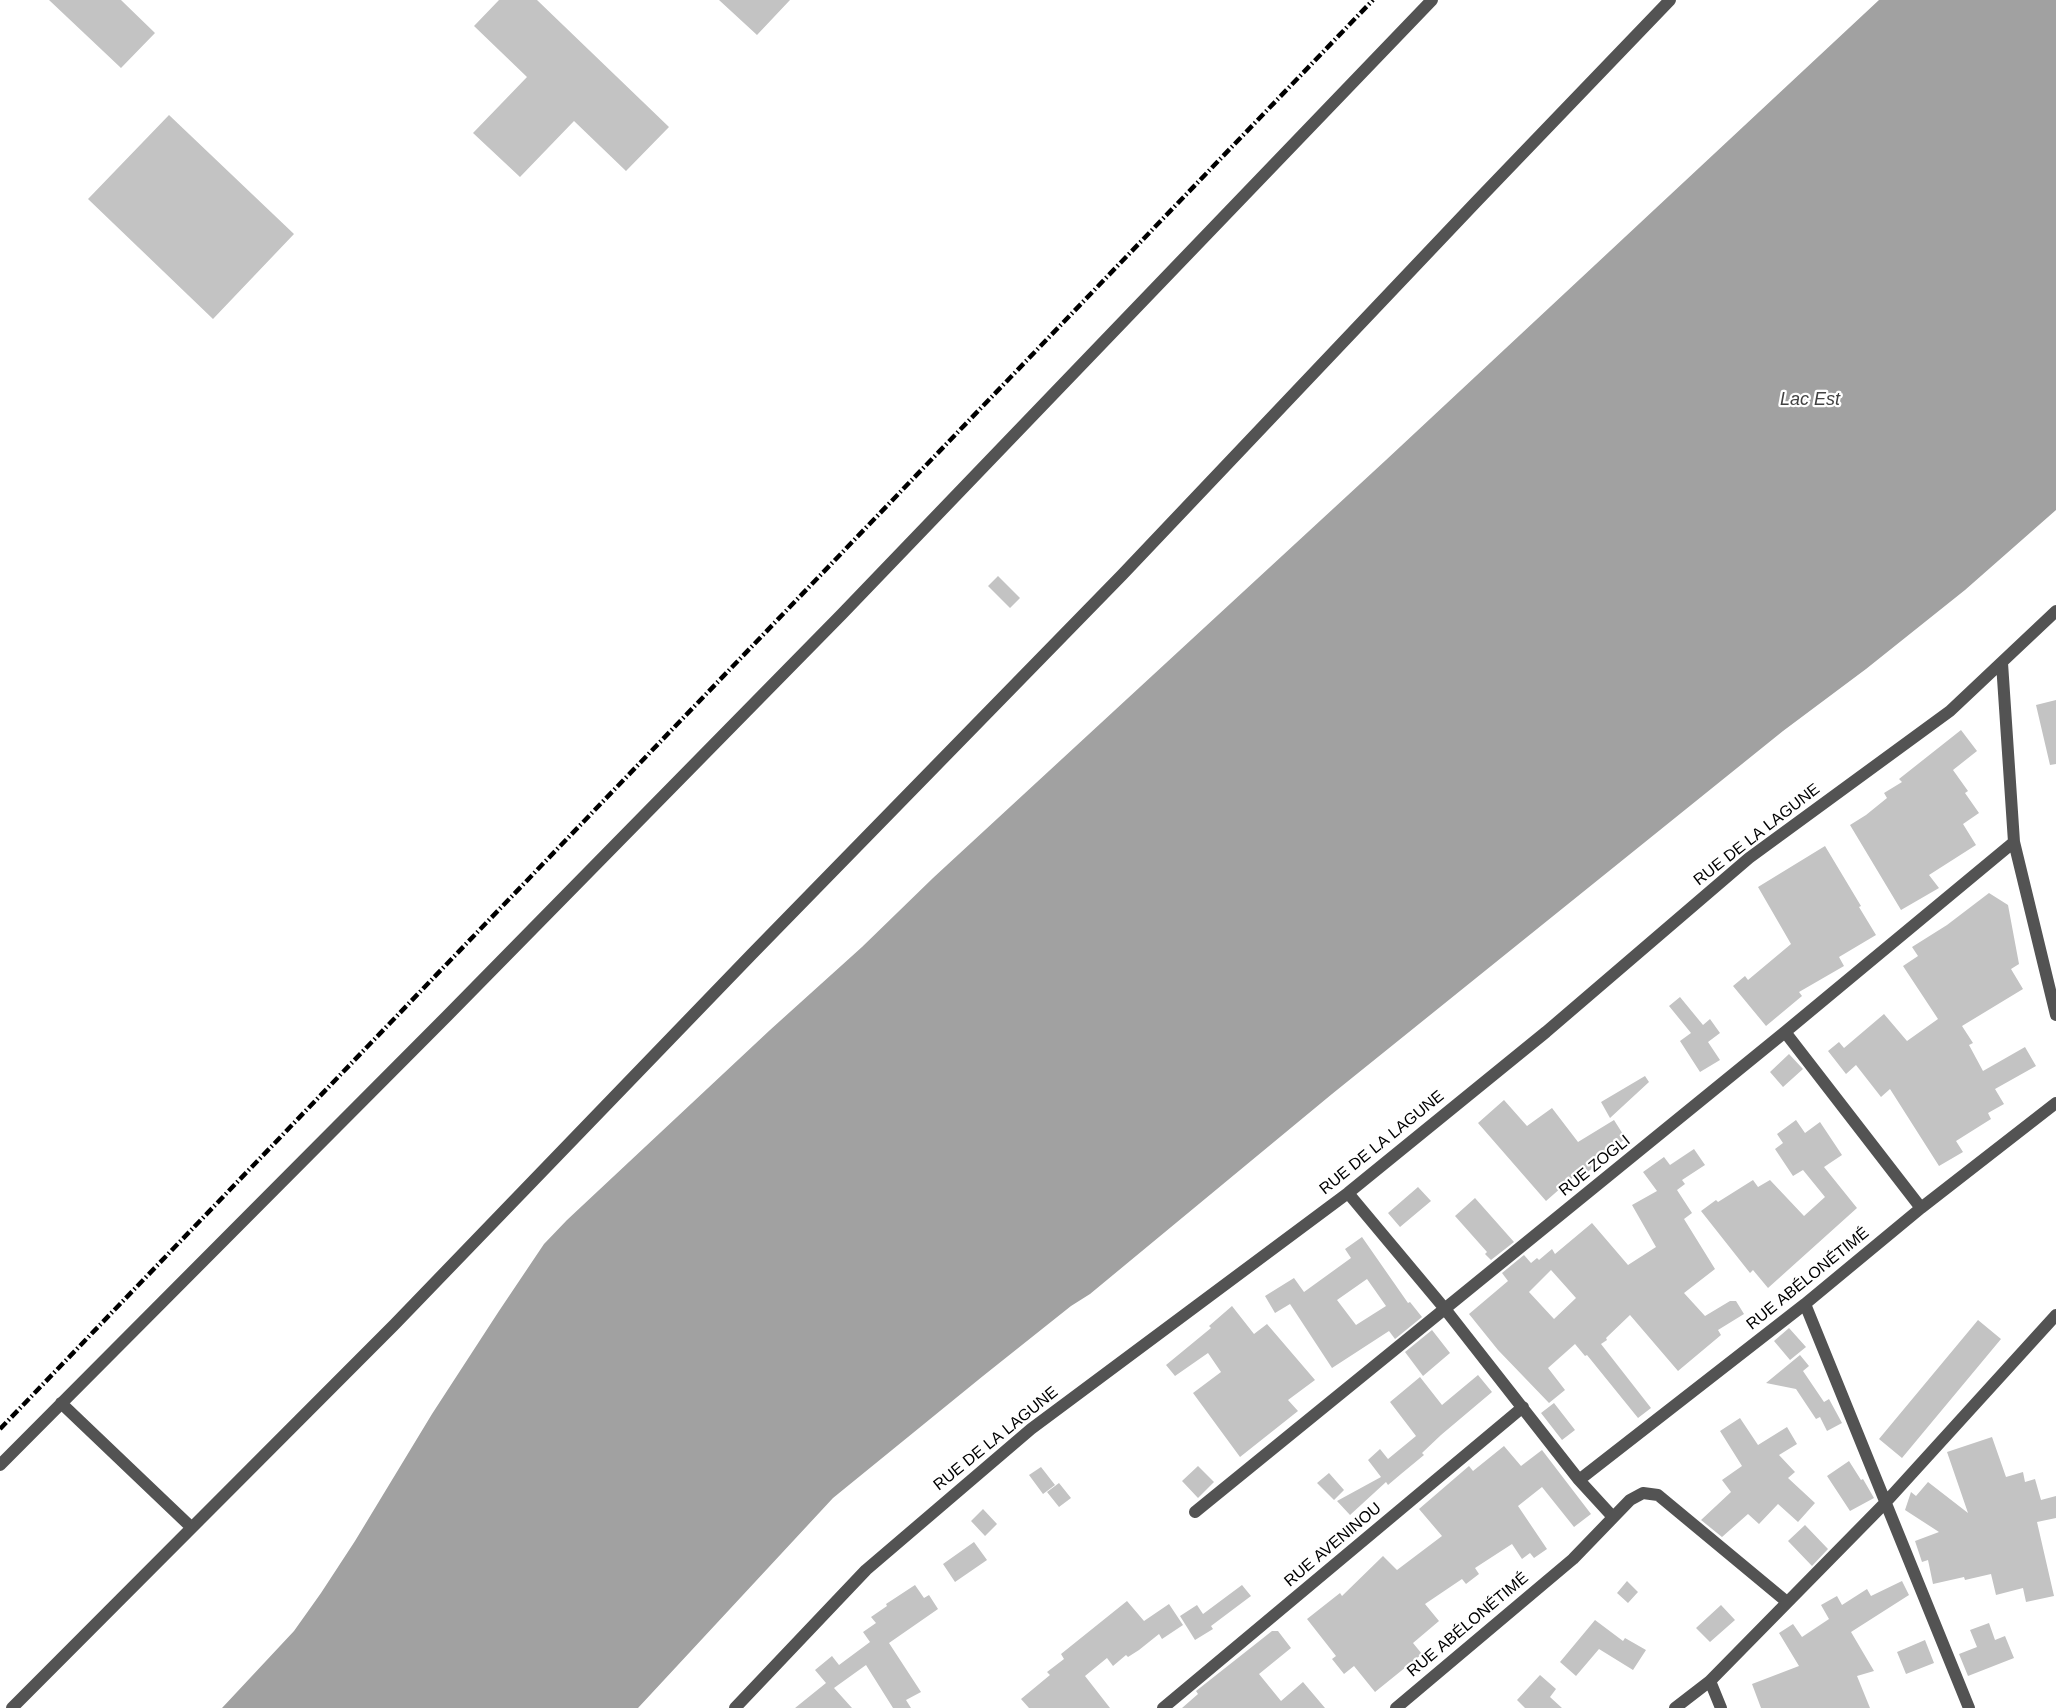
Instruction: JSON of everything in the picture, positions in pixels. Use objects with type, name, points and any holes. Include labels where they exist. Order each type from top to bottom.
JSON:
[{"type":"street","points":[[0,1465],[448,1015],[842,614],[1432,0]]},
{"type":"street","points":[[12,1708],[395,1324],[742,963],[1122,575],[1670,0]]},
{"type":"street","name":"RUE DE LA LAGUNE","points":[[736,1708],[866,1570],[1031,1429],[1348,1193],[1545,1032],[1749,858],[1950,711],[2056,611]]},
{"type":"street","points":[[2002,663],[2014,842],[2056,1015]]},
{"type":"street","name":"RUE ZOGLI","points":[[1195,1512],[1785,1032],[2014,842]]},
{"type":"street","points":[[1785,1032],[1921,1208]]},
{"type":"street","name":"RUE ABÉLONÉTIMÉ","points":[[1579,1480],[1805,1304],[1921,1208],[2056,1103]]},
{"type":"street","points":[[1348,1193],[1445,1309],[1579,1480],[1612,1516]]},
{"type":"street","points":[[1805,1304],[1969,1708]]},
{"type":"street","points":[[1675,1708],[1710,1681],[1884,1503],[2056,1315]]},
{"type":"street","points":[[61,1403],[191,1527]]},
{"type":"street","name":"RUE AVENINOU","points":[[1163,1708],[1523,1407]]},
{"type":"street","name":"RUE ABÉLONÉTIMÉ","points":[[1396,1708],[1573,1559],[1593,1540],[1612,1516],[1630,1500],[1643,1493],[1658,1495],[1787,1602]]},
{"type":"street","points":[[1710,1681],[1721,1708]]},
{"type":"water","name":"Lac Est","points":[[1879,0],[2056,0],[2056,510],[1965,590],[1866,669],[1783,731],[1332,1094],[1090,1294],[1071,1306],[833,1498],[638,1708],[222,1708],[294,1631],[321,1593],[499,1311],[544,1244],[567,1220]]},
{"type":"building","points":[[49,0],[121,0],[155,33],[121,68]]},
{"type":"building","points":[[499,0],[537,0],[669,127],[626,171],[574,121],[520,177],[473,133],[527,77],[474,26]]},
{"type":"building","points":[[719,0],[790,0],[757,35]]},
{"type":"building","points":[[169,115],[294,234],[213,319],[88,199]]},
{"type":"building","points":[[998,576],[1020,598],[1010,608],[988,586]]},
{"type":"building","points":[[2056,700],[2056,764],[2050,765],[2036,705]]},
{"type":"building","points":[[1961,730],[1977,751],[1953,770],[1968,791],[1965,793],[1979,813],[1963,824],[1976,845],[1929,875],[1939,888],[1901,910],[1850,825],[1887,798],[1884,793],[1902,782],[1899,779]]},
{"type":"building","points":[[1825,846],[1876,935],[1839,957],[1844,966],[1799,992],[1802,996],[1766,1026],[1733,986],[1745,976],[1748,980],[1791,944],[1758,887]]},
{"type":"building","points":[[1989,893],[2008,905],[2019,964],[2011,969],[2023,989],[1962,1026],[1973,1043],[1969,1045],[1983,1071],[2025,1047],[2036,1066],[1995,1089],[2004,1104],[1988,1113],[1991,1119],[1956,1141],[1963,1152],[1939,1166],[1890,1089],[1881,1097],[1856,1065],[1846,1074],[1828,1051],[1839,1042],[1844,1048],[1884,1014],[1907,1041],[1938,1019],[1903,966],[1918,956],[1912,947],[1947,925]]},
{"type":"building","points":[[1680,997],[1703,1025],[1710,1019],[1720,1033],[1708,1042],[1720,1060],[1700,1072],[1680,1041],[1691,1033],[1669,1006]]},
{"type":"building","points":[[1789,1054],[1803,1069],[1783,1087],[1770,1072]]},
{"type":"building","points":[[1645,1076],[1649,1082],[1610,1118],[1601,1102]]},
{"type":"building","points":[[1504,1100],[1527,1126],[1552,1108],[1578,1142],[1614,1120],[1626,1139],[1595,1158],[1599,1163],[1581,1177],[1578,1173],[1546,1201],[1478,1123]]},
{"type":"building","points":[[1796,1120],[1805,1133],[1820,1122],[1842,1155],[1824,1167],[1857,1208],[1768,1288],[1753,1270],[1750,1273],[1701,1211],[1753,1180],[1758,1187],[1770,1180],[1804,1216],[1825,1197],[1803,1170],[1793,1176],[1775,1149],[1783,1143],[1777,1134]]},
{"type":"building","points":[[1694,1149],[1705,1165],[1682,1180],[1685,1184],[1677,1190],[1692,1213],[1684,1219],[1715,1269],[1684,1293],[1705,1316],[1730,1301],[1736,1301],[1744,1314],[1718,1330],[1721,1335],[1678,1371],[1630,1315],[1606,1338],[1607,1340],[1601,1344],[1651,1408],[1638,1418],[1587,1355],[1585,1356],[1575,1344],[1548,1368],[1565,1390],[1549,1403],[1498,1350],[1469,1314],[1508,1281],[1502,1273],[1524,1255],[1531,1263],[1537,1258],[1539,1260],[1552,1249],[1555,1254],[1592,1223],[1628,1265],[1656,1247],[1632,1205],[1657,1191],[1643,1172],[1664,1157],[1670,1165]],"holes":[[[1551,1270],[1576,1298],[1554,1319],[1529,1292]]]},
{"type":"building","points":[[1418,1187],[1431,1201],[1400,1227],[1388,1213]]},
{"type":"building","points":[[1475,1198],[1514,1242],[1491,1260],[1485,1254],[1487,1252],[1455,1216]]},
{"type":"building","points":[[1362,1237],[1408,1303],[1410,1302],[1422,1317],[1395,1339],[1389,1331],[1332,1368],[1290,1304],[1275,1313],[1265,1296],[1294,1278],[1304,1292],[1351,1258],[1345,1249]],"holes":[[[1367,1279],[1386,1306],[1356,1325],[1337,1300]]]},
{"type":"building","points":[[1232,1306],[1254,1334],[1267,1324],[1315,1380],[1288,1400],[1298,1411],[1240,1457],[1193,1393],[1221,1372],[1208,1353],[1175,1376],[1166,1365],[1211,1328],[1209,1326]]},
{"type":"building","points":[[1978,1320],[2001,1339],[1902,1458],[1879,1439]]},
{"type":"building","points":[[1789,1328],[1806,1347],[1790,1360],[1774,1341]]},
{"type":"building","points":[[1432,1330],[1450,1353],[1423,1376],[1405,1352]]},
{"type":"building","points":[[1800,1355],[1809,1366],[1803,1371],[1824,1402],[1829,1399],[1842,1423],[1827,1431],[1820,1417],[1816,1419],[1796,1389],[1766,1383]]},
{"type":"building","points":[[1478,1375],[1492,1392],[1441,1435],[1422,1453],[1424,1455],[1388,1485],[1386,1482],[1350,1515],[1337,1501],[1381,1477],[1368,1460],[1380,1449],[1388,1459],[1416,1436],[1390,1402],[1420,1377],[1442,1405]]},
{"type":"building","points":[[1554,1403],[1575,1430],[1562,1440],[1541,1413]]},
{"type":"building","points":[[1740,1418],[1758,1445],[1787,1427],[1797,1444],[1779,1455],[1795,1472],[1788,1478],[1815,1503],[1798,1522],[1778,1504],[1759,1524],[1748,1514],[1722,1537],[1701,1520],[1731,1492],[1722,1480],[1742,1466],[1720,1431]]},
{"type":"building","points":[[1992,1437],[2006,1477],[2023,1472],[2025,1482],[2035,1479],[2041,1500],[2056,1496],[2056,1518],[2037,1522],[2054,1596],[2026,1602],[2023,1588],[1996,1595],[1991,1574],[1933,1584],[1928,1560],[1922,1562],[1915,1541],[1939,1532],[1905,1510],[1911,1492],[1916,1496],[1928,1482],[1968,1513],[1947,1452]]},
{"type":"building","points":[[1504,1446],[1521,1466],[1542,1450],[1591,1514],[1574,1527],[1542,1487],[1518,1506],[1547,1549],[1534,1558],[1530,1553],[1522,1559],[1512,1544],[1475,1568],[1479,1574],[1466,1584],[1462,1579],[1425,1604],[1439,1621],[1413,1643],[1422,1654],[1375,1692],[1354,1666],[1344,1674],[1332,1659],[1336,1656],[1307,1619],[1340,1593],[1342,1596],[1383,1556],[1397,1570],[1442,1536],[1419,1509],[1469,1466],[1473,1471]]},
{"type":"building","points":[[1849,1461],[1874,1498],[1850,1511],[1827,1476]]},
{"type":"building","points":[[1198,1466],[1214,1482],[1198,1498],[1182,1481]]},
{"type":"building","points":[[1041,1467],[1055,1485],[1043,1494],[1029,1475]]},
{"type":"building","points":[[1329,1473],[1344,1490],[1334,1500],[1317,1483]]},
{"type":"building","points":[[1059,1483],[1071,1498],[1059,1507],[1047,1492]]},
{"type":"building","points":[[983,1509],[997,1524],[985,1536],[971,1521]]},
{"type":"building","points":[[1805,1525],[1828,1549],[1812,1566],[1788,1541]]},
{"type":"building","points":[[974,1542],[987,1560],[955,1582],[943,1564]]},
{"type":"building","points":[[1627,1581],[1638,1592],[1628,1603],[1617,1593]]},
{"type":"building","points":[[1902,1581],[1909,1595],[1851,1632],[1874,1671],[1857,1676],[1870,1708],[1761,1708],[1752,1684],[1799,1666],[1779,1633],[1793,1624],[1802,1637],[1829,1619],[1821,1605],[1837,1596],[1842,1605],[1867,1589],[1871,1596]]},
{"type":"building","points":[[915,1585],[924,1598],[929,1595],[938,1609],[889,1643],[921,1692],[906,1700],[911,1708],[893,1708],[866,1665],[834,1688],[852,1708],[795,1708],[826,1683],[815,1670],[832,1656],[839,1665],[870,1642],[863,1632],[876,1623],[871,1617]]},
{"type":"building","points":[[1242,1585],[1251,1596],[1211,1626],[1213,1629],[1195,1640],[1180,1616],[1197,1605],[1203,1614]]},
{"type":"building","points":[[1127,1601],[1144,1621],[1169,1604],[1183,1625],[1162,1639],[1159,1634],[1113,1666],[1107,1658],[1085,1676],[1110,1708],[1029,1708],[1021,1699],[1050,1675],[1047,1672],[1064,1659],[1061,1654]]},
{"type":"building","points":[[1721,1605],[1735,1620],[1710,1642],[1696,1628]]},
{"type":"building","points":[[1595,1620],[1623,1641],[1625,1638],[1646,1650],[1633,1670],[1599,1649],[1576,1676],[1560,1662]]},
{"type":"building","points":[[1989,1623],[1995,1640],[2005,1636],[2014,1658],[1968,1676],[1959,1654],[1977,1647],[1970,1630]]},
{"type":"building","points":[[1272,1631],[1278,1631],[1291,1648],[1259,1674],[1281,1701],[1303,1682],[1325,1708],[1182,1708],[1198,1694],[1196,1691]]},
{"type":"building","points":[[1925,1640],[1934,1663],[1906,1674],[1897,1652]]},
{"type":"building","points":[[1540,1675],[1556,1689],[1550,1697],[1562,1708],[1525,1708],[1517,1700]]},
{"type":"railway","points":[[0,1429],[1373,0]]}]
